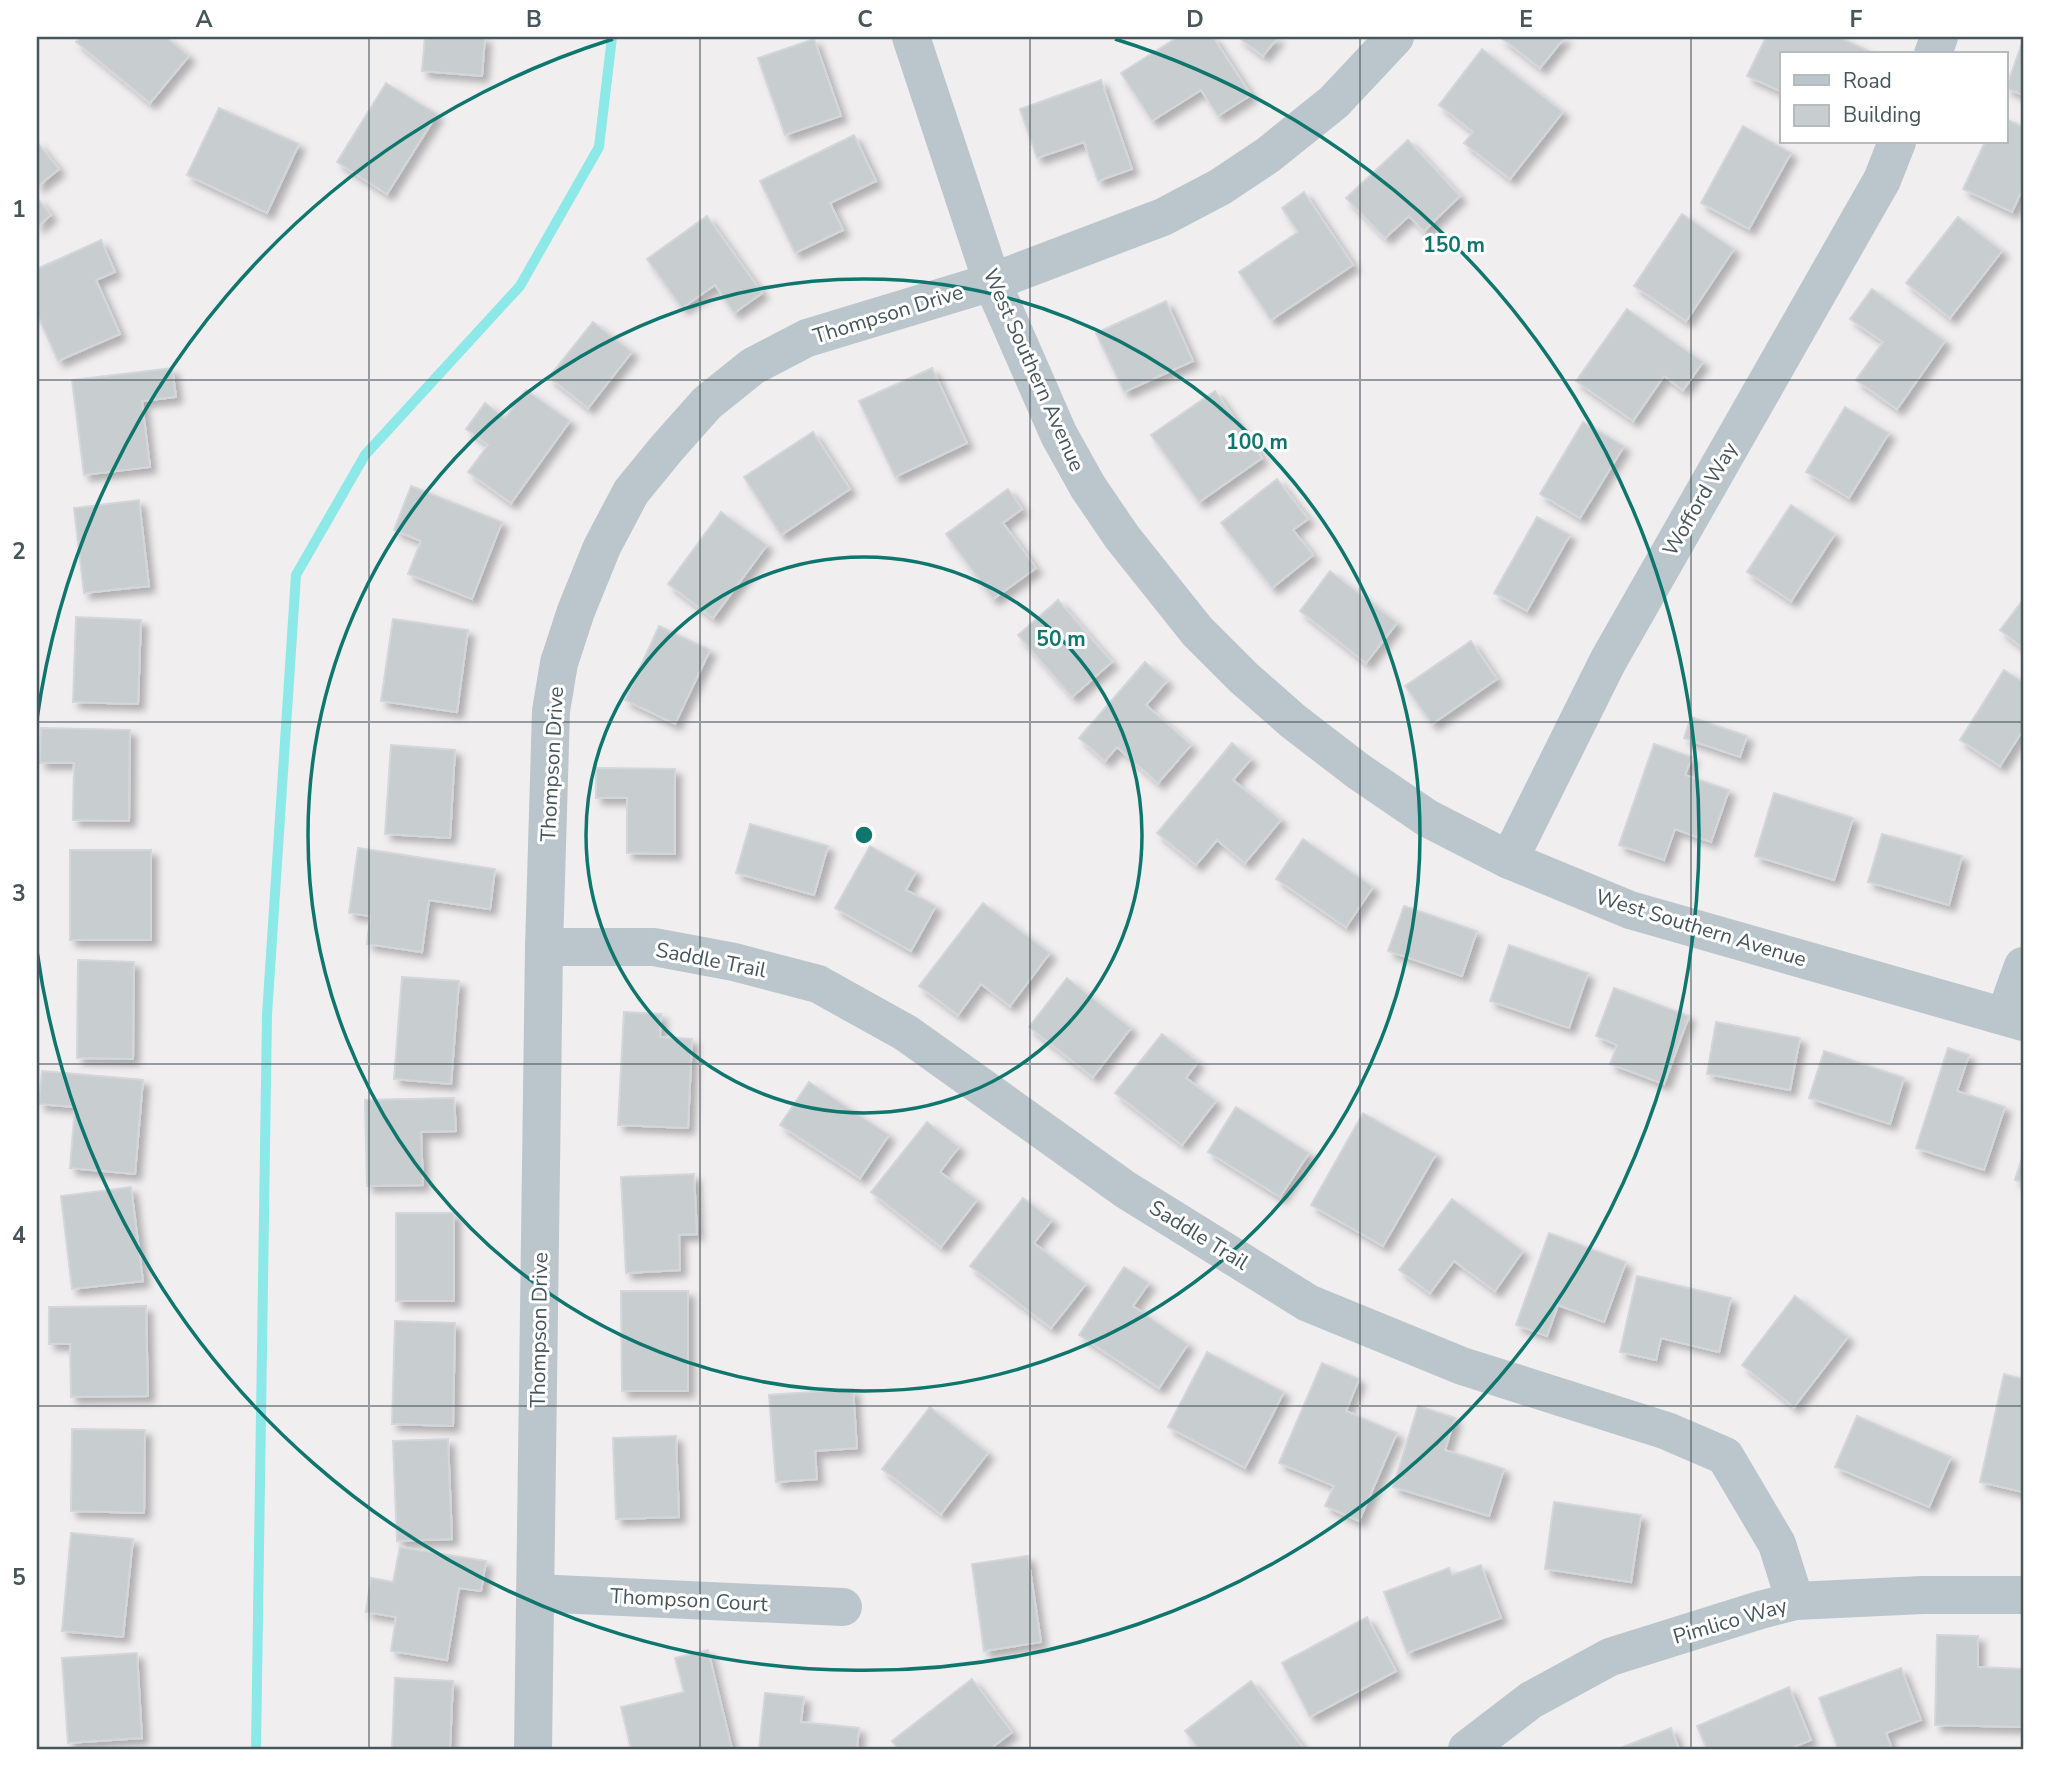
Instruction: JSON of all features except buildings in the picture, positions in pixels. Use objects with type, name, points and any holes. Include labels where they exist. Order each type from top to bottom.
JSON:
[{"type":"street","name":"West Southern Avenue","points":[[911,37],[992,282],[1059,435],[1088,487],[1122,537],[1197,631],[1283,712],[1358,771],[1427,818],[1508,860],[1630,910],[2014,1019]]},
{"type":"street","name":"Thompson Drive","points":[[533,1749],[544,947],[551,711],[559,663],[576,611],[602,547],[631,492],[707,403],[753,366],[807,338],[992,282],[1163,217],[1220,187],[1268,155],[1334,102],[1395,37]]},
{"type":"street","name":"Wofford Way","points":[[1508,860],[1608,661],[1882,180],[1897,144]]},
{"type":"street","name":"Saddle Trail","points":[[544,947],[654,947],[734,962],[818,984],[906,1033],[1126,1190],[1308,1303],[1462,1366],[1667,1431],[1725,1456],[1777,1544],[1795,1601]]},
{"type":"street","points":[[2014,1019],[2023,967]]},
{"type":"street","name":"Thompson Court","points":[[535,1593],[843,1607]]},
{"type":"street","name":"Pimlico Way","points":[[1467,1749],[1531,1700],[1610,1657],[1760,1610],[1795,1601],[1923,1595],[2023,1595]]},
{"type":"waterway","points":[[256,1749],[267,1015],[296,575],[365,455],[520,286],[599,147],[612,37]]}]
